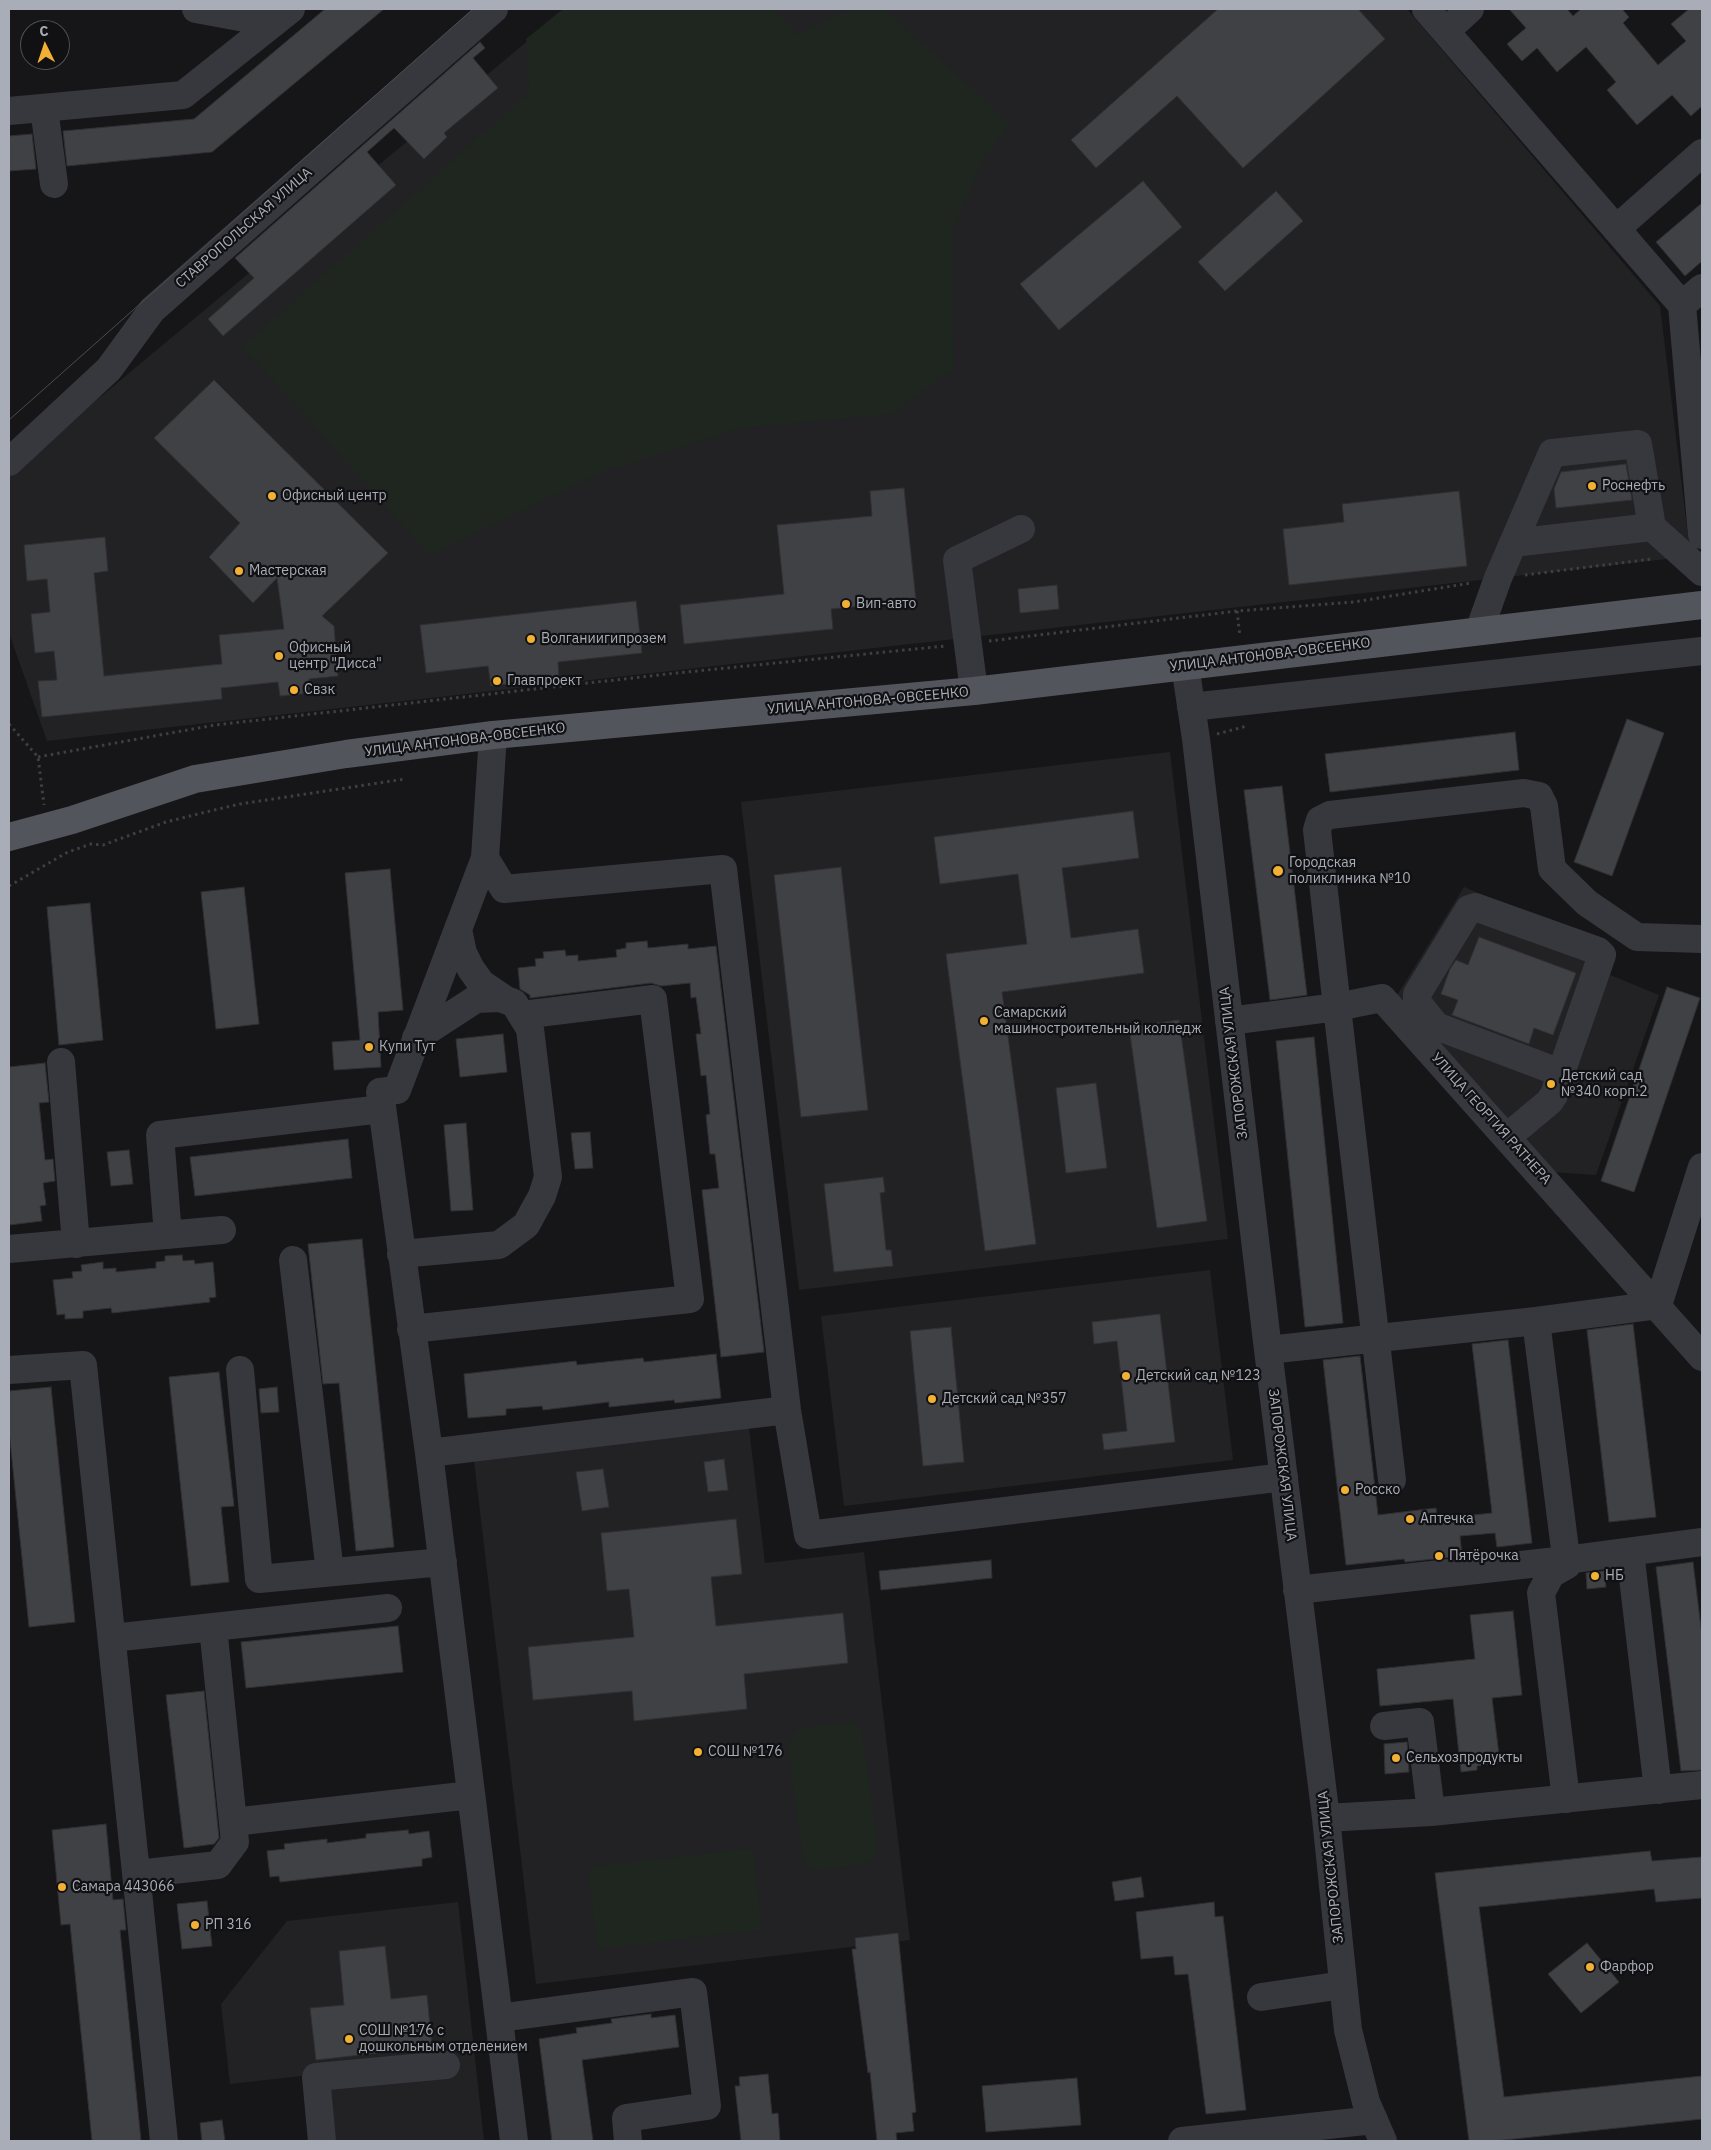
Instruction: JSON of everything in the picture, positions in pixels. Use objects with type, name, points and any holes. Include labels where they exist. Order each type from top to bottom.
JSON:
[{"type":"main road","name":"УЛИЦА АНТОНОВА-ОВСЕЕНКО","points":[[9,837],[46,828],[195,779],[346,754],[493,735],[974,691],[1702,605]]},
{"type":"main road","name":"УЛИЦА АНТОНОВА-ОВСЕЕНКО","points":[[9,854],[46,828]]},
{"type":"street","points":[[196,9],[281,16]]},
{"type":"street","name":"СТАВРОПОЛЬСКАЯ УЛИЦА","points":[[9,462],[109,369],[152,310],[494,9]]},
{"type":"street","points":[[1426,9],[1682,305],[1694,344],[1702,535]]},
{"type":"street","points":[[1446,31],[1470,9]]},
{"type":"street","points":[[9,111],[183,95],[281,16]]},
{"type":"street","points":[[44,108],[54,184]]},
{"type":"street","points":[[1616,229],[1702,153]]},
{"type":"street","points":[[1682,305],[1702,288]]},
{"type":"street","points":[[1479,631],[1498,578],[1552,453],[1638,444],[1652,527],[1693,563]]},
{"type":"street","points":[[1513,544],[1652,527]]},
{"type":"street","points":[[974,691],[958,560],[1021,529]]},
{"type":"street","points":[[1191,707],[1702,652]]},
{"type":"street","name":"ЗАПОРОЖСКАЯ УЛИЦА","points":[[1185,665],[1326,1818],[1348,2030],[1366,2102],[1378,2131]]},
{"type":"street","points":[[493,735],[485,858],[397,1090],[380,1092],[443,1562],[514,2141]]},
{"type":"street","points":[[1392,1480],[1337,1007],[1318,830],[1320,820],[1330,815],[1524,793],[1538,796],[1544,806],[1552,869],[1587,904],[1637,937],[1702,939]]},
{"type":"street","points":[[485,858],[504,889],[723,869],[787,1410],[808,1535],[1284,1476]]},
{"type":"street","points":[[1507,1137],[1549,1102],[1554,1095],[1602,955],[1598,951],[1475,906],[1469,909],[1416,994],[1417,1002],[1436,1026],[1561,1074]]},
{"type":"street","points":[[401,1254],[499,1245],[526,1225],[542,1196],[548,1177],[530,1030],[514,1007],[481,983],[471,969],[463,953],[458,929]]},
{"type":"street","points":[[411,1329],[690,1299],[653,999],[514,1007],[500,998],[476,999],[416,1038]]},
{"type":"street","name":"УЛИЦА ГЕОРГИЯ РАТНЕРА","points":[[1229,1021],[1337,1007],[1382,998],[1702,1356]]},
{"type":"street","points":[[62,1062],[76,1244]]},
{"type":"street","points":[[168,1235],[160,1135],[382,1109]]},
{"type":"street","points":[[1268,1350],[1536,1321],[1658,1305],[1702,1167]]},
{"type":"street","points":[[9,1249],[222,1230]]},
{"type":"street","points":[[293,1260],[330,1572]]},
{"type":"street","points":[[1536,1321],[1567,1566],[1551,1574],[1541,1593],[1566,1799]]},
{"type":"street","points":[[9,1370],[83,1366],[164,2141]]},
{"type":"street","points":[[240,1370],[259,1579],[443,1562]]},
{"type":"street","points":[[429,1454],[787,1410]]},
{"type":"street","points":[[1297,1590],[1566,1560],[1702,1542]]},
{"type":"street","points":[[1630,1552],[1658,1790]]},
{"type":"street","points":[[112,1638],[388,1608]]},
{"type":"street","points":[[137,1874],[218,1865],[235,1842],[213,1627]]},
{"type":"street","points":[[1384,1726],[1420,1722],[1431,1812]]},
{"type":"street","points":[[1326,1818],[1431,1812],[1702,1785]]},
{"type":"street","points":[[233,1822],[471,1795]]},
{"type":"street","points":[[1261,1998],[1343,1985]]},
{"type":"street","points":[[499,2018],[693,1992],[707,2106],[626,2118],[628,2141]]},
{"type":"street","points":[[322,2141],[316,2077],[446,2065]]},
{"type":"street","points":[[1182,2141],[1378,2131]]},
{"type":"path","points":[[38,757],[215,725],[667,674],[969,643],[1237,611],[1354,602],[1498,578],[1693,563]]},
{"type":"path","points":[[9,724],[38,757],[46,828],[61,856]]},
{"type":"path","points":[[9,886],[61,856],[90,844],[103,845],[166,822],[240,804],[405,779]]},
{"type":"shaded area","points":[[563,9],[775,9],[797,35],[851,9],[885,9],[1009,123],[982,163],[952,232],[954,368],[892,414],[742,428],[603,472],[430,555],[243,346],[529,93],[526,39]]},
{"type":"shaded area","points":[[566,9],[1407,9],[1660,306],[1689,544],[1667,559],[47,741],[9,633],[9,473]]},
{"type":"shaded area","name":"Самарский машиностроительный колледж","points":[[1170,752],[1228,1239],[799,1290],[741,802]]},
{"type":"shaded area","name":"Детский сад №340 корп.2","points":[[1464,887],[1611,947],[1603,972],[1659,995],[1596,1175],[1552,1172],[1396,997]]},
{"type":"shaded area","points":[[1210,1270],[1233,1460],[844,1506],[821,1316]]},
{"type":"shaded area","name":"СОШ №176","points":[[749,1428],[765,1563],[864,1552],[910,1940],[536,1984],[474,1461]]},
{"type":"shaded area","points":[[853,1723],[861,1729],[877,1840],[876,1852],[870,1861],[859,1865],[813,1870],[807,1867],[802,1851],[788,1748],[790,1738],[799,1730],[808,1727]]},
{"type":"shaded area","points":[[753,1848],[762,1930],[597,1949],[588,1867]]},
{"type":"shaded area","name":"СОШ №176 с дошкольным отделением","points":[[458,1902],[484,2141],[317,2141],[310,2075],[230,2084],[221,2004],[287,1921]]},
{"type":"building","points":[[325,9],[384,9],[212,152],[67,166],[63,131],[194,119]]},
{"type":"building","points":[[1218,9],[1358,9],[1385,39],[1243,168],[1177,96],[1096,168],[1071,140]]},
{"type":"building","points":[[1509,9],[1567,9],[1573,16],[1581,9],[1622,9],[1629,17],[1623,23],[1658,65],[1686,41],[1671,24],[1689,9],[1702,9],[1702,106],[1691,116],[1672,95],[1637,125],[1607,90],[1616,82],[1586,47],[1557,72],[1537,48],[1522,61],[1507,44],[1526,28]]},
{"type":"building","points":[[480,42],[485,48],[473,58],[498,88],[444,133],[447,137],[424,159],[394,128],[367,152],[396,185],[223,336],[208,319],[254,278],[235,258]]},
{"type":"building","points":[[32,134],[36,169],[9,171],[9,136]]},
{"type":"building","points":[[1143,181],[1182,227],[1059,330],[1020,284]]},
{"type":"building","points":[[1276,191],[1303,221],[1225,291],[1198,262]]},
{"type":"building","points":[[1702,203],[1702,261],[1685,276],[1656,242]]},
{"type":"building","points":[[214,380],[388,553],[322,616],[334,626],[338,676],[309,679],[310,693],[280,696],[278,682],[221,688],[222,699],[42,717],[38,681],[57,680],[54,651],[35,653],[31,614],[50,612],[47,579],[27,581],[24,545],[105,537],[108,571],[94,573],[104,676],[222,664],[219,635],[284,629],[277,578],[253,603],[209,557],[240,523],[154,438]]},
{"type":"building","name":"Роснефть","points":[[1626,464],[1632,500],[1556,508],[1554,489],[1561,472]]},
{"type":"building","points":[[904,488],[916,601],[831,609],[833,629],[684,644],[680,605],[784,594],[777,525],[872,516],[870,491]]},
{"type":"building","points":[[1459,491],[1467,566],[1289,585],[1283,529],[1344,522],[1342,504]]},
{"type":"building","points":[[1057,585],[1059,609],[1020,613],[1018,589]]},
{"type":"building","name":"Волганиигипрозем","points":[[636,601],[642,653],[558,662],[559,678],[491,686],[488,666],[426,673],[420,625]]},
{"type":"building","points":[[1627,719],[1664,733],[1612,876],[1574,862]]},
{"type":"building","points":[[1515,732],[1519,770],[1330,792],[1325,754]]},
{"type":"building","points":[[1282,786],[1307,995],[1270,1000],[1244,790]]},
{"type":"building","points":[[1133,811],[1139,858],[1062,868],[1071,938],[1138,929],[1144,973],[1002,992],[1036,1244],[985,1251],[946,954],[1027,944],[1018,874],[940,884],[934,837]]},
{"type":"building","points":[[841,867],[868,1110],[801,1117],[774,875]]},
{"type":"building","points":[[390,869],[403,1010],[378,1012],[381,1067],[334,1070],[332,1042],[360,1040],[345,873]]},
{"type":"building","points":[[244,887],[259,1024],[216,1029],[201,892]]},
{"type":"building","points":[[90,903],[103,1040],[59,1045],[47,907]]},
{"type":"building","points":[[1479,937],[1576,973],[1553,1035],[1534,1028],[1529,1044],[1452,1015],[1458,1000],[1441,994],[1450,969],[1456,960],[1468,965]]},
{"type":"building","points":[[647,941],[648,948],[688,944],[688,949],[716,946],[764,1352],[721,1357],[702,1190],[719,1188],[715,1154],[710,1154],[706,1115],[710,1114],[706,1075],[701,1076],[696,1034],[701,1034],[696,997],[691,998],[690,983],[661,986],[651,983],[530,998],[530,995],[520,989],[518,968],[536,966],[535,959],[544,958],[543,952],[565,950],[566,956],[578,955],[578,961],[617,957],[616,950],[626,948],[626,943]]},
{"type":"building","points":[[1667,987],[1700,998],[1634,1192],[1601,1181]]},
{"type":"building","points":[[1179,1020],[1207,1221],[1157,1228],[1129,1027]]},
{"type":"building","points":[[503,1034],[507,1072],[460,1077],[456,1039]]},
{"type":"building","points":[[1314,1037],[1343,1323],[1305,1327],[1276,1041]]},
{"type":"building","points":[[45,1063],[49,1102],[39,1103],[45,1160],[53,1159],[55,1181],[43,1183],[46,1205],[40,1206],[42,1221],[9,1225],[9,1067]]},
{"type":"building","points":[[1096,1083],[1107,1168],[1066,1173],[1056,1088]]},
{"type":"building","points":[[466,1123],[473,1210],[451,1211],[444,1125]]},
{"type":"building","points":[[590,1132],[593,1168],[575,1169],[571,1133]]},
{"type":"building","points":[[348,1139],[352,1178],[195,1196],[190,1157]]},
{"type":"building","points":[[129,1150],[133,1184],[111,1186],[107,1152]]},
{"type":"building","points":[[883,1177],[885,1192],[880,1193],[886,1250],[891,1250],[893,1266],[834,1272],[824,1184]]},
{"type":"building","points":[[362,1239],[394,1547],[356,1551],[339,1383],[323,1384],[308,1244]]},
{"type":"building","points":[[182,1255],[183,1261],[194,1260],[195,1264],[213,1262],[216,1297],[209,1298],[210,1302],[112,1313],[111,1308],[83,1311],[83,1318],[65,1319],[65,1314],[57,1315],[53,1280],[73,1278],[72,1272],[82,1271],[81,1265],[103,1262],[103,1269],[116,1268],[116,1272],[156,1268],[156,1262],[165,1261],[165,1256]]},
{"type":"building","points":[[1160,1314],[1175,1442],[1104,1450],[1102,1434],[1127,1431],[1117,1341],[1094,1344],[1092,1322]]},
{"type":"building","points":[[1633,1324],[1656,1517],[1609,1522],[1587,1330]]},
{"type":"building","points":[[951,1327],[964,1462],[923,1466],[910,1331]]},
{"type":"building","points":[[1508,1340],[1532,1543],[1497,1547],[1495,1533],[1460,1536],[1462,1556],[1405,1562],[1404,1559],[1346,1565],[1323,1360],[1360,1356],[1378,1515],[1436,1508],[1437,1519],[1492,1513],[1472,1344]]},
{"type":"building","points":[[716,1354],[721,1398],[675,1403],[674,1400],[609,1407],[609,1402],[543,1410],[542,1406],[506,1409],[506,1415],[468,1418],[464,1374],[576,1361],[577,1365],[643,1358],[644,1362]]},
{"type":"building","points":[[219,1372],[234,1506],[221,1507],[229,1582],[191,1586],[169,1377]]},
{"type":"building","points":[[51,1387],[75,1622],[29,1627],[9,1430],[9,1391]]},
{"type":"building","points":[[277,1387],[279,1412],[261,1413],[259,1389]]},
{"type":"building","points":[[724,1459],[728,1490],[708,1492],[704,1462]]},
{"type":"building","points":[[603,1469],[609,1507],[582,1511],[576,1472]]},
{"type":"building","points":[[736,1519],[742,1574],[711,1577],[716,1626],[843,1613],[848,1663],[744,1674],[747,1709],[634,1721],[632,1691],[533,1700],[528,1647],[634,1637],[629,1589],[607,1591],[601,1533]]},
{"type":"building","points":[[991,1560],[992,1578],[881,1590],[879,1571]]},
{"type":"building","points":[[1693,1562],[1702,1636],[1702,1770],[1681,1771],[1656,1567]]},
{"type":"building","name":"НБ","points":[[1604,1571],[1606,1587],[1587,1589],[1586,1573]]},
{"type":"building","points":[[1513,1611],[1522,1695],[1492,1698],[1500,1763],[1477,1766],[1477,1770],[1461,1772],[1453,1699],[1380,1706],[1377,1669],[1475,1659],[1470,1615]]},
{"type":"building","points":[[398,1626],[403,1672],[246,1688],[241,1642]]},
{"type":"building","points":[[204,1691],[219,1838],[214,1844],[184,1848],[166,1695]]},
{"type":"building","name":"Сельхозпродукты","points":[[1407,1742],[1409,1772],[1385,1774],[1384,1744]]},
{"type":"building","points":[[106,1824],[113,1900],[123,1899],[126,1930],[120,1930],[141,2141],[92,2141],[70,1924],[61,1925],[52,1830]]},
{"type":"building","points":[[408,1830],[409,1834],[429,1831],[432,1857],[422,1859],[422,1866],[280,1882],[279,1876],[270,1877],[267,1851],[285,1849],[284,1844],[327,1839],[327,1843],[366,1838],[366,1834]]},
{"type":"building","points":[[1650,1851],[1652,1861],[1702,1857],[1702,1898],[1656,1902],[1654,1889],[1479,1907],[1504,2097],[1702,2076],[1702,2119],[1495,2141],[1469,2141],[1435,1873]]},
{"type":"building","points":[[1141,1877],[1144,1897],[1115,1901],[1112,1882]]},
{"type":"building","name":"РП 316","points":[[207,1901],[212,1946],[182,1949],[177,1904]]},
{"type":"building","points":[[1214,1902],[1215,1917],[1223,1916],[1246,2110],[1206,2114],[1188,1974],[1175,1975],[1173,1956],[1141,1959],[1136,1912]]},
{"type":"building","points":[[898,1933],[916,2112],[912,2113],[914,2131],[896,2133],[897,2141],[877,2141],[870,2072],[868,2073],[852,1949],[856,1949],[855,1938]]},
{"type":"building","points":[[1587,1943],[1619,1982],[1581,2013],[1548,1974]]},
{"type":"building","points":[[385,1946],[391,1999],[427,1995],[432,2047],[316,2060],[310,2008],[344,2005],[339,1951]]},
{"type":"building","points":[[651,2014],[651,2018],[675,2015],[679,2047],[582,2060],[593,2141],[552,2141],[539,2039],[577,2033],[576,2028],[612,2023],[611,2019]]},
{"type":"building","points":[[768,2074],[772,2114],[778,2113],[780,2141],[741,2141],[735,2086],[740,2086],[739,2077]]},
{"type":"building","points":[[1077,2078],[1081,2125],[986,2132],[982,2086]]},
{"type":"building","points":[[222,2120],[225,2141],[202,2141],[200,2123]]},
{"type":"tram line","points":[[9,420],[473,9]]},
{"type":"place","name":"Роснефть","points":[[1592,486]]},
{"type":"place","name":"Офисный центр","points":[[272,496]]},
{"type":"place","name":"Мастерская","points":[[239,571]]},
{"type":"place","name":"Вип-авто","points":[[846,604]]},
{"type":"place","name":"Волганиигипрозем","points":[[531,639]]},
{"type":"place","name":"Офисный центр \"Дисса\"","points":[[279,656]]},
{"type":"place","name":"Главпроект","points":[[497,681]]},
{"type":"place","name":"Свзк","points":[[294,690]]},
{"type":"place","name":"Городская поликлиника №10","points":[[1278,871]]},
{"type":"place","name":"Самарский машиностроительный колледж","points":[[984,1021]]},
{"type":"place","name":"Купи Тут","points":[[369,1047]]},
{"type":"place","name":"Детский сад №340 корп.2","points":[[1551,1084]]},
{"type":"place","name":"Детский сад №123","points":[[1126,1376]]},
{"type":"place","name":"Детский сад №357","points":[[932,1399]]},
{"type":"place","name":"Росско","points":[[1345,1490]]},
{"type":"place","name":"Аптечка","points":[[1410,1519]]},
{"type":"place","name":"Пятёрочка","points":[[1439,1556]]},
{"type":"place","name":"НБ","points":[[1595,1576]]},
{"type":"place","name":"СОШ №176","points":[[698,1752]]},
{"type":"place","name":"Сельхозпродукты","points":[[1396,1758]]},
{"type":"place","name":"Самара 443066","points":[[62,1887]]},
{"type":"place","name":"РП 316","points":[[195,1925]]},
{"type":"place","name":"Фарфор","points":[[1590,1967]]},
{"type":"place","name":"СОШ №176 с дошкольным отделением","points":[[349,2039]]}]
